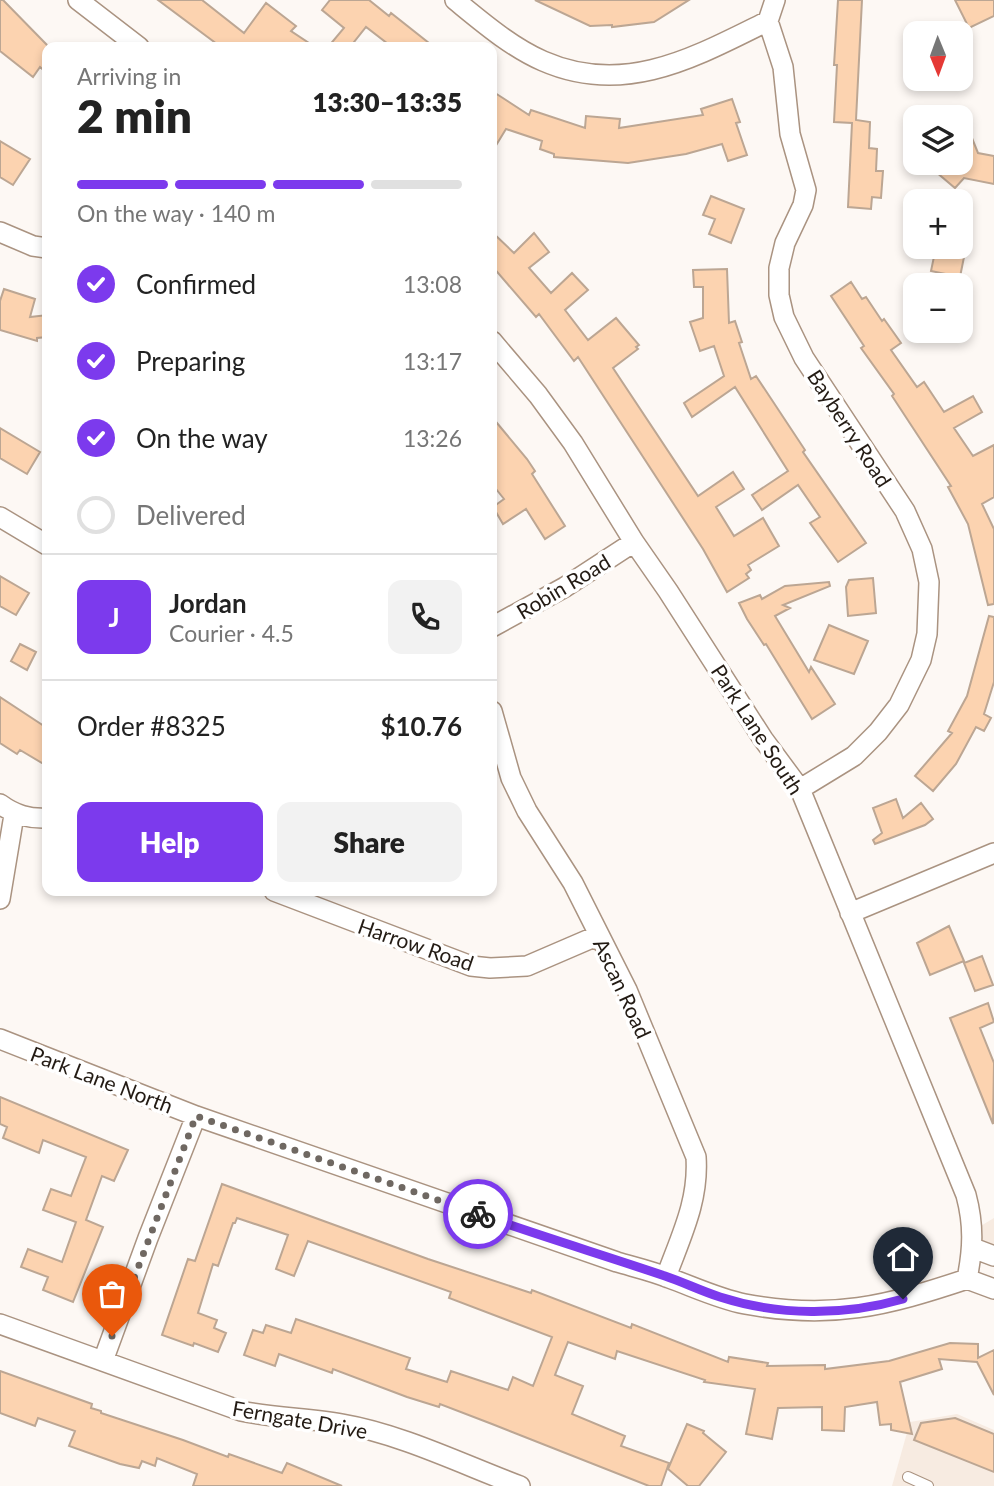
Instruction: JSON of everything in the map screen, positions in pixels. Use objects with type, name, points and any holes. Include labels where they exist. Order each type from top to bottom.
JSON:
[{"type":"street","points":[[78,0],[133,42]]},
{"type":"street","points":[[454,0],[516,46],[543,61],[573,71],[636,75],[688,60],[768,21],[775,0]]},
{"type":"street","name":"Bayberry Road","points":[[768,21],[783,67],[790,134],[806,190],[803,205],[785,243],[779,268],[779,295],[784,317],[804,358],[905,511],[922,549],[929,582],[928,634],[921,660],[900,705],[878,732],[853,756],[800,789]]},
{"type":"street","points":[[0,232],[42,247]]},
{"type":"street","name":"Park Lane South","points":[[497,347],[538,395],[573,443],[634,542],[763,739],[800,789],[966,1195],[973,1224],[973,1248],[967,1279]]},
{"type":"street","points":[[0,517],[42,542]]},
{"type":"street","name":"Robin Road","points":[[497,624],[565,587],[634,542]]},
{"type":"street","name":"Ascan Road","points":[[497,729],[511,778],[527,811],[573,883],[627,990],[696,1157],[694,1202],[666,1276]]},
{"type":"street","points":[[0,899],[7,809],[42,818]]},
{"type":"street","points":[[850,913],[994,853]]},
{"type":"street","name":"Harrow Road","points":[[287,896],[481,967],[527,966],[598,935]]},
{"type":"street","name":"Park Lane North","points":[[0,1039],[196,1116],[617,1262],[666,1276],[718,1297],[745,1304],[804,1312],[838,1311],[883,1305],[967,1279]]},
{"type":"street","points":[[103,1361],[196,1116]]},
{"type":"street","points":[[973,1248],[994,1256]]},
{"type":"street","points":[[967,1279],[994,1289]]},
{"type":"street","name":"Ferngate Drive","points":[[0,1324],[241,1411],[270,1417],[341,1423],[383,1434],[520,1486]]},
{"type":"lane","points":[[908,1478],[928,1486]]},
{"type":"shaded area","points":[[994,1218],[994,1249],[980,1245],[979,1227]]},
{"type":"shaded area","points":[[957,1414],[994,1430],[994,1486],[892,1486],[910,1422]]},
{"type":"building","points":[[0,0],[3,0],[44,42],[42,69],[40,67],[33,77],[0,51]]},
{"type":"building","points":[[158,0],[202,0],[244,33],[266,3],[296,26],[291,31],[308,42],[214,42]]},
{"type":"building","points":[[330,0],[369,0],[389,16],[391,13],[428,42],[386,42],[366,27],[354,42],[332,42],[344,28],[322,10]]},
{"type":"building","points":[[535,0],[689,0],[654,22],[612,27],[590,26]]},
{"type":"building","points":[[838,0],[862,0],[856,120],[870,122],[869,148],[877,149],[876,171],[883,171],[881,198],[872,197],[871,209],[848,207],[852,123],[834,122]]},
{"type":"building","points":[[955,0],[994,0],[994,16],[973,26],[973,21],[966,21]]},
{"type":"building","points":[[497,94],[529,115],[531,110],[585,128],[586,116],[620,119],[619,128],[703,115],[701,109],[732,99],[740,122],[736,123],[747,155],[728,161],[722,144],[686,154],[628,163],[554,157],[554,154],[540,149],[542,141],[506,129],[497,144]]},
{"type":"building","points":[[0,141],[30,159],[13,185],[0,177]]},
{"type":"building","points":[[973,141],[978,153],[994,156],[994,184],[964,178],[955,188],[940,175],[973,175]]},
{"type":"building","points":[[711,196],[744,209],[731,243],[709,234],[715,219],[703,215]]},
{"type":"building","points":[[534,233],[549,252],[529,268],[551,293],[572,273],[588,290],[565,310],[588,340],[616,318],[639,345],[636,347],[638,349],[613,368],[698,496],[733,472],[744,489],[716,507],[734,536],[763,518],[779,546],[748,565],[751,570],[746,574],[749,578],[727,592],[703,549],[578,357],[574,361],[539,314],[536,317],[497,272],[497,237],[514,253]]},
{"type":"building","points":[[934,259],[964,259],[961,273],[931,271]]},
{"type":"building","points":[[727,269],[729,323],[735,321],[751,379],[756,376],[805,450],[803,452],[866,543],[838,562],[810,523],[820,517],[798,485],[762,510],[752,495],[788,471],[735,387],[692,417],[684,403],[724,376],[714,346],[700,351],[690,322],[703,318],[703,287],[694,287],[693,270]]},
{"type":"building","points":[[851,282],[862,299],[866,297],[901,343],[891,350],[917,387],[924,382],[944,412],[973,396],[982,412],[954,428],[973,456],[994,445],[994,497],[982,504],[994,529],[994,604],[988,605],[968,524],[948,487],[951,486],[892,396],[894,394],[861,348],[864,346],[831,296]]},
{"type":"building","points":[[4,289],[35,299],[30,317],[42,316],[42,338],[37,338],[37,341],[0,330],[0,301]]},
{"type":"building","points":[[497,423],[535,471],[532,474],[565,526],[545,539],[526,509],[503,524],[497,514],[497,504],[504,499],[497,490]]},
{"type":"building","points":[[0,428],[40,452],[27,474],[0,458]]},
{"type":"building","points":[[0,576],[29,593],[16,615],[0,606]]},
{"type":"building","points":[[873,578],[876,613],[848,616],[846,587],[849,580]]},
{"type":"building","points":[[829,582],[830,586],[783,605],[790,608],[775,616],[809,672],[811,667],[835,704],[812,719],[739,603],[760,595],[762,599],[785,586]]},
{"type":"building","points":[[989,616],[994,617],[994,682],[984,714],[991,718],[984,731],[976,727],[956,764],[933,791],[915,776],[952,733],[948,731],[967,696]]},
{"type":"building","points":[[829,625],[868,641],[854,674],[814,660]]},
{"type":"building","points":[[20,644],[36,652],[27,670],[11,661]]},
{"type":"building","points":[[0,697],[42,725],[42,763],[20,750],[17,754],[0,743]]},
{"type":"building","points":[[896,799],[903,818],[921,803],[933,819],[925,825],[875,844],[873,840],[882,833],[873,808]]},
{"type":"building","points":[[949,926],[964,961],[930,975],[917,943]]},
{"type":"building","points":[[982,956],[993,985],[975,991],[964,963]]},
{"type":"building","points":[[988,1003],[994,1022],[980,1028],[994,1063],[993,1124],[950,1018]]},
{"type":"building","points":[[0,1097],[128,1150],[114,1181],[102,1176],[86,1220],[103,1227],[73,1302],[43,1290],[48,1277],[21,1267],[28,1249],[62,1262],[76,1222],[43,1210],[51,1189],[71,1196],[86,1157],[43,1140],[39,1153],[3,1138],[7,1127],[0,1124]]},
{"type":"building","points":[[222,1184],[428,1259],[531,1293],[532,1290],[631,1328],[632,1324],[728,1362],[729,1357],[768,1363],[767,1366],[825,1365],[825,1369],[889,1361],[950,1343],[978,1344],[978,1358],[994,1350],[994,1395],[977,1362],[939,1359],[942,1369],[900,1382],[912,1434],[891,1430],[891,1424],[880,1425],[877,1402],[845,1407],[844,1431],[822,1430],[822,1407],[778,1408],[772,1439],[746,1434],[755,1389],[704,1382],[705,1380],[617,1351],[615,1359],[568,1342],[555,1375],[583,1386],[572,1414],[625,1436],[621,1446],[669,1463],[661,1486],[649,1486],[440,1404],[439,1407],[407,1397],[333,1369],[332,1373],[279,1354],[275,1366],[244,1355],[253,1330],[263,1333],[266,1325],[291,1333],[296,1319],[410,1358],[406,1369],[447,1382],[451,1371],[508,1390],[513,1377],[533,1386],[552,1337],[449,1298],[451,1292],[308,1241],[294,1276],[276,1269],[288,1235],[237,1218],[218,1266],[213,1264],[198,1313],[217,1320],[214,1328],[226,1333],[218,1352],[162,1335],[188,1259],[195,1261]]},
{"type":"building","points":[[0,1371],[92,1404],[91,1408],[101,1413],[228,1457],[229,1454],[282,1473],[287,1463],[342,1486],[193,1486],[197,1474],[157,1458],[155,1466],[142,1461],[139,1468],[120,1464],[69,1446],[75,1431],[38,1418],[35,1426],[0,1413]]},
{"type":"building","points":[[955,1418],[994,1434],[994,1472],[914,1440],[921,1423]]},
{"type":"building","points":[[687,1424],[704,1431],[703,1433],[726,1452],[699,1486],[688,1486],[668,1469]]},
{"type":"way so far","points":[[112,1336],[196,1116],[478,1214]]},
{"type":"route","points":[[478,1214],[745,1304],[804,1312],[838,1311],[883,1305],[903,1299]]}]
